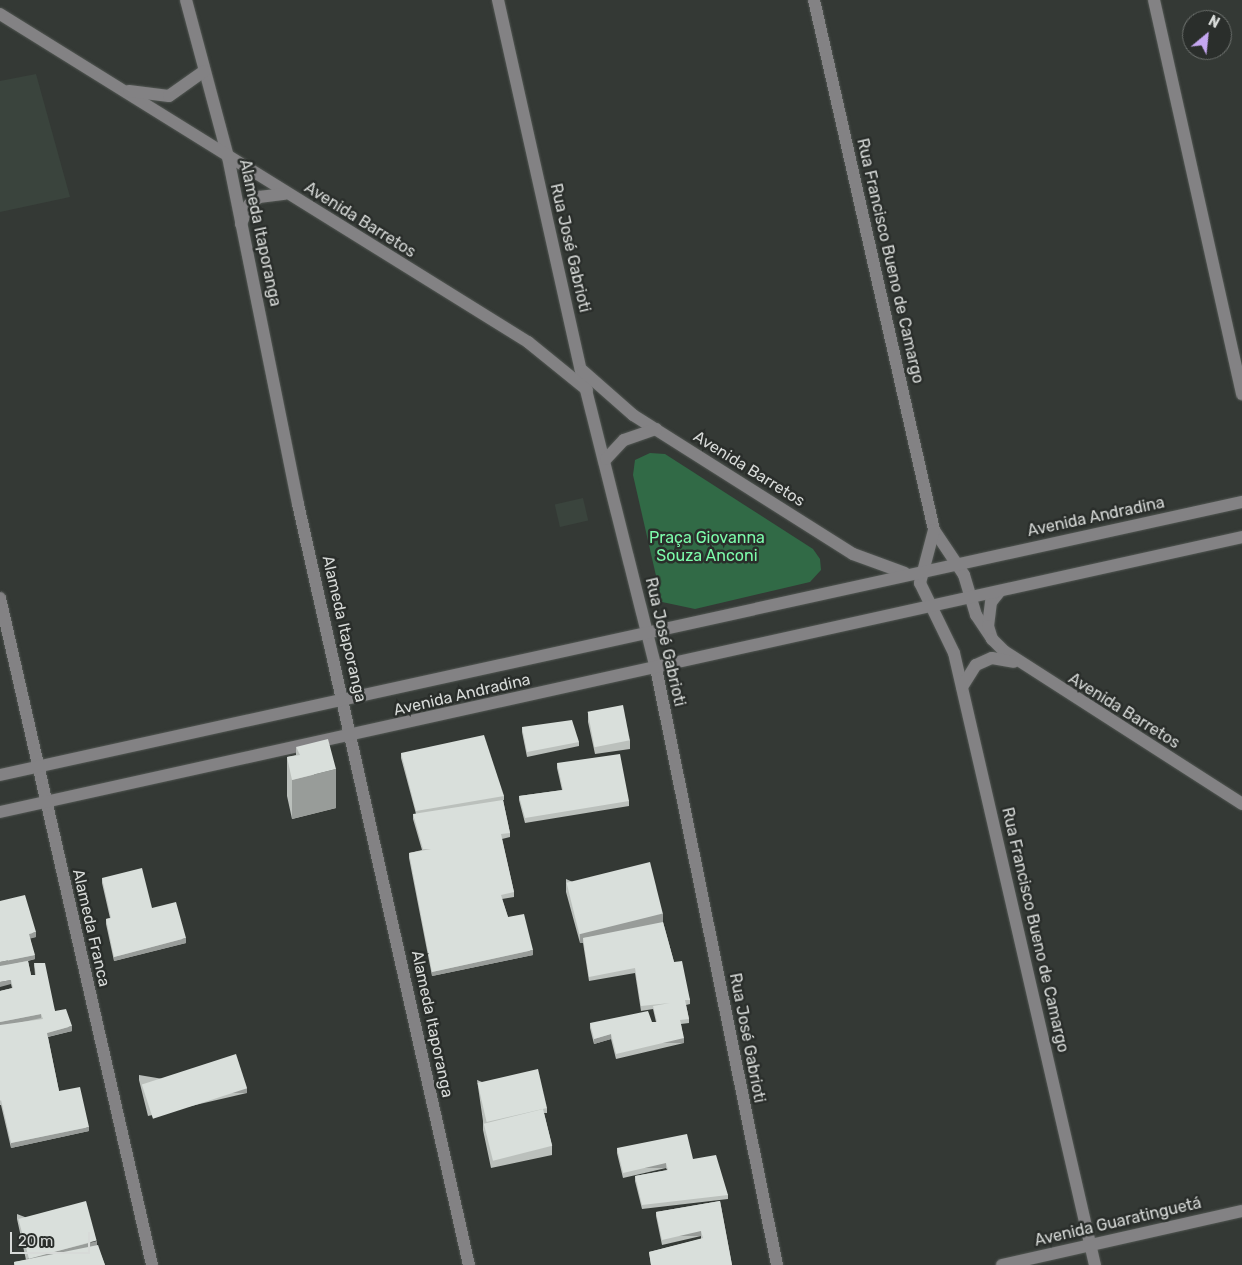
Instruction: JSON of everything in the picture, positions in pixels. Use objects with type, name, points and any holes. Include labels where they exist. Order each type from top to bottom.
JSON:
[{"type":"street","name":"Alameda Itaporanga","points":[[186,0],[228,157],[343,698],[469,1265]]},
{"type":"street","name":"Rua José Gabrioti","points":[[498,0],[581,370],[606,459],[656,668],[777,1265]]},
{"type":"street","name":"Rua Francisco Bueno de Camargo","points":[[814,0],[934,530],[958,564]]},
{"type":"street","points":[[1154,0],[1242,394]]},
{"type":"street","name":"Avenida Barretos","points":[[0,14],[287,195],[528,342],[587,390]]},
{"type":"street","name":"Avenida Barretos","points":[[110,85],[144,96],[169,96],[204,71]]},
{"type":"street","points":[[241,224],[249,205],[259,197],[287,195]]},
{"type":"street","name":"Avenida Barretos","points":[[581,370],[656,430],[853,554],[889,570],[917,574]]},
{"type":"street","points":[[606,459],[624,440],[656,430]]},
{"type":"street","name":"Avenida Andradina","points":[[0,775],[343,698],[647,635],[1242,502]]},
{"type":"street","name":"Rua Francisco Bueno de Camargo","points":[[917,574],[934,530]]},
{"type":"street","name":"Avenida Andradina","points":[[0,812],[352,736],[969,596],[1242,537]]},
{"type":"street","points":[[958,564],[969,596]]},
{"type":"street","points":[[917,574],[930,606]]},
{"type":"street","points":[[992,639],[988,612],[1000,590]]},
{"type":"street","name":"Avenida Barretos","points":[[969,596],[992,639],[1023,666],[1242,804]]},
{"type":"street","name":"Alameda Franca","points":[[0,598],[152,1265]]},
{"type":"street","name":"Rua Francisco Bueno de Camargo","points":[[930,606],[950,639],[1096,1265]]},
{"type":"street","points":[[962,687],[976,665],[992,658],[1023,666]]},
{"type":"street","name":"Avenida Guaratinguetá","points":[[1002,1265],[1242,1211]]},
{"type":"shaded area","points":[[36,74],[70,197],[0,212],[0,81]]},
{"type":"shaded area","points":[[583,498],[588,520],[560,527],[555,505]]},
{"type":"green space","name":"Praça Giovanna Souza Anconi","points":[[650,453],[665,454],[813,549],[820,559],[821,570],[810,582],[695,609],[662,602],[633,475],[635,460]]},
{"type":"building","points":[[623,705],[630,740],[595,747],[588,712]]},
{"type":"building","points":[[572,720],[579,742],[527,752],[522,727]]},
{"type":"building","points":[[484,735],[504,796],[416,811],[401,753]]},
{"type":"building","points":[[328,739],[336,769],[292,780],[287,757],[300,755],[296,747]]},
{"type":"building","points":[[620,754],[629,801],[525,818],[519,796],[563,790],[557,763]]},
{"type":"building","points":[[503,800],[510,833],[501,834],[514,892],[501,895],[508,917],[524,914],[533,950],[432,972],[409,853],[431,849],[423,849],[413,814]]},
{"type":"building","points":[[650,862],[663,913],[579,934],[567,883]]},
{"type":"building","points":[[142,868],[152,908],[176,902],[186,938],[114,957],[106,919],[111,918],[102,878]]},
{"type":"building","points":[[25,895],[36,932],[29,934],[35,955],[0,962],[0,901]]},
{"type":"building","points":[[663,922],[674,962],[682,961],[690,1000],[685,1000],[689,1019],[680,1020],[684,1038],[616,1054],[611,1034],[594,1039],[590,1023],[648,1011],[652,1022],[657,1022],[653,1006],[670,1003],[641,1006],[635,968],[589,977],[583,938]]},
{"type":"building","points":[[28,961],[31,975],[36,975],[34,963],[45,963],[55,1011],[66,1009],[72,1026],[47,1033],[59,1091],[80,1087],[89,1127],[11,1143],[0,1101],[0,1025],[43,1019],[41,1014],[0,1022],[0,991],[13,988],[11,980],[0,982],[0,966]]},
{"type":"building","points":[[236,1054],[247,1088],[153,1119],[142,1085]]},
{"type":"building","points":[[538,1069],[547,1108],[487,1122],[478,1083]]},
{"type":"building","points":[[543,1109],[552,1146],[493,1161],[484,1124]]},
{"type":"building","points":[[687,1134],[693,1159],[716,1155],[728,1195],[642,1205],[635,1176],[668,1170],[666,1163],[623,1173],[617,1148]]},
{"type":"building","points":[[86,1201],[97,1241],[29,1259],[18,1219]]},
{"type":"building","points":[[720,1201],[732,1265],[651,1265],[649,1252],[703,1238],[701,1231],[662,1240],[656,1212]]},
{"type":"building","points":[[98,1245],[105,1265],[15,1265],[14,1262]]}]
